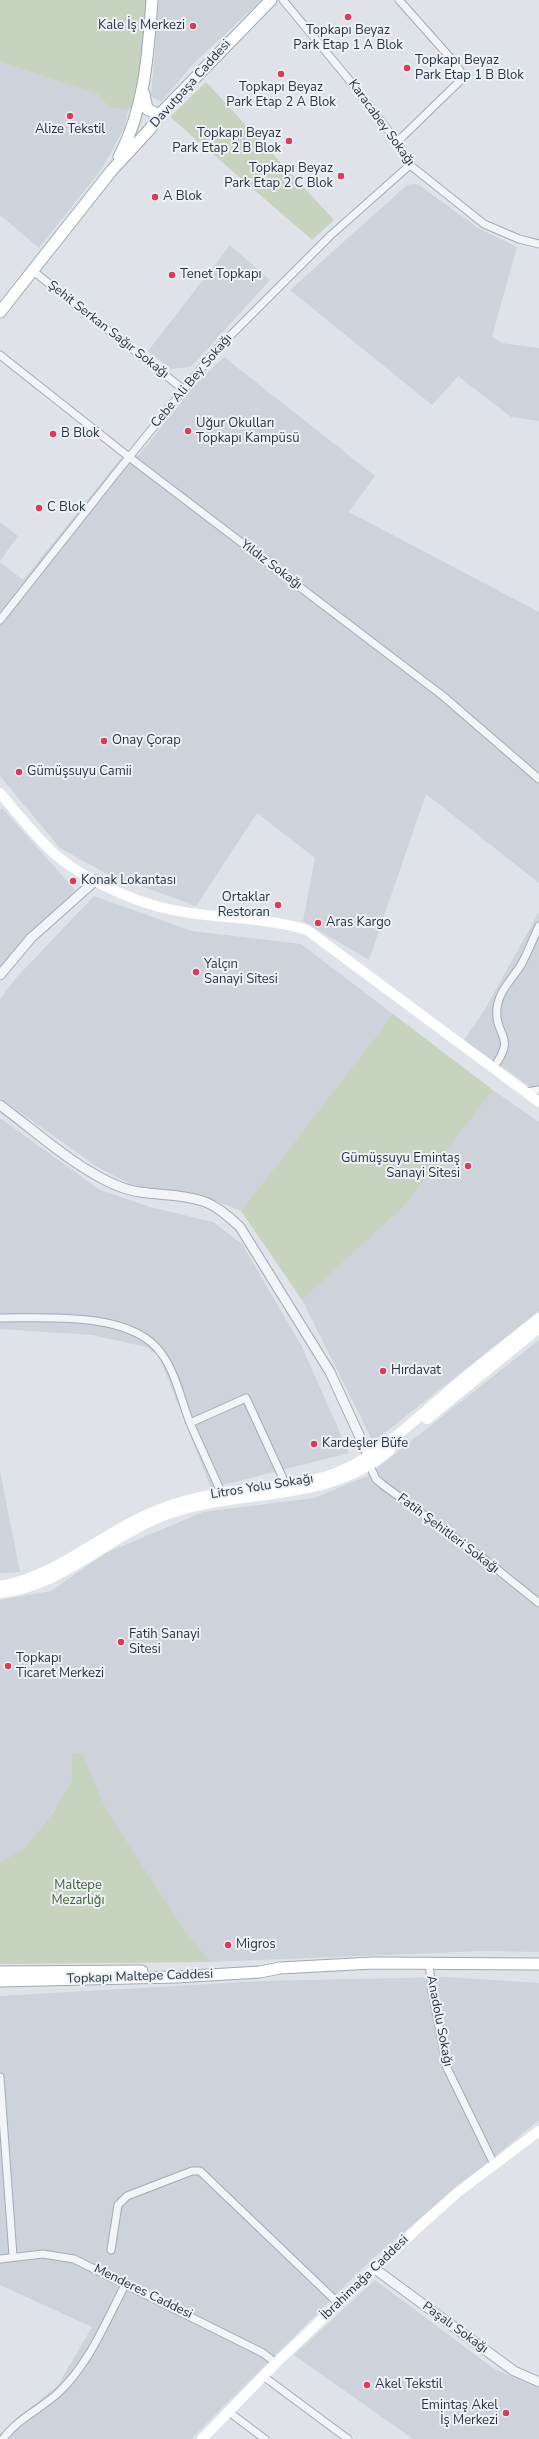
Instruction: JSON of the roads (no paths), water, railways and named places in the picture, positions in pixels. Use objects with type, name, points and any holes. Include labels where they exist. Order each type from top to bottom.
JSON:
[{"type":"main road","name":"Davutpaşa Caddesi","points":[[112,170],[127,141],[144,89],[152,0]]},
{"type":"main road","name":"Davutpaşa Caddesi","points":[[0,312],[112,170],[150,128],[159,115],[271,0]]},
{"type":"main road","points":[[144,89],[147,109],[159,115]]},
{"type":"main road","points":[[0,793],[58,856],[96,880],[148,904],[189,913],[281,922],[307,930],[539,1102]]},
{"type":"main road","name":"Litros Yolu Sokağı","points":[[0,1594],[31,1583],[134,1530],[178,1511],[219,1501],[304,1491],[360,1471],[368,1462],[441,1397],[539,1318]]},
{"type":"main road","name":"Litros Yolu Sokağı","points":[[0,1586],[31,1583],[136,1520],[180,1502],[221,1492],[286,1485],[319,1478],[368,1462],[539,1328]]},
{"type":"main road","name":"Topkapı Maltepe Caddesi","points":[[0,1981],[175,1974],[259,1966],[280,1968],[365,1963],[539,1964]]},
{"type":"main road","name":"Topkapı Maltepe Caddesi","points":[[0,1972],[175,1974]]},
{"type":"main road","name":"İbrahimağa Caddesi","points":[[202,2439],[276,2363],[458,2192],[539,2131]]},
{"type":"street","name":"Karacabey Sokağı","points":[[283,0],[346,76],[397,142],[410,165],[484,224],[519,240],[539,244]]},
{"type":"street","points":[[397,142],[464,77],[455,63],[399,0]]},
{"type":"street","name":"Cebe Ali Bey Sokağı","points":[[0,620],[183,388],[250,314],[331,236],[410,165]]},
{"type":"street","name":"Şehit Serkan Sağır Sokağı","points":[[33,271],[183,388]]},
{"type":"street","name":"Yıldız Sokağı","points":[[0,355],[129,457],[443,696],[539,779]]},
{"type":"street","points":[[0,975],[31,938],[96,880]]},
{"type":"street","points":[[493,1068],[503,1055],[506,1042],[498,1018],[500,997],[520,965],[539,926]]},
{"type":"street","points":[[525,1092],[539,1090]]},
{"type":"street","points":[[0,1105],[87,1169],[118,1187],[148,1194],[199,1200],[223,1211],[240,1227],[330,1372],[357,1428],[368,1462]]},
{"type":"street","points":[[0,1318],[69,1318],[121,1326],[144,1337],[161,1352],[171,1370],[190,1423],[221,1492]]},
{"type":"street","points":[[190,1423],[246,1398],[286,1485]]},
{"type":"street","name":"Fatih Şehitleri Sokağı","points":[[368,1462],[382,1485],[488,1562],[539,1603]]},
{"type":"street","name":"Anadolu Sokağı","points":[[429,1963],[432,1991],[447,2068],[494,2164]]},
{"type":"street","points":[[0,2077],[13,2256]]},
{"type":"street","points":[[111,2250],[118,2205],[127,2196],[192,2171],[200,2171],[339,2304]]},
{"type":"street","name":"Menderes Caddesi","points":[[0,2258],[43,2254],[74,2259],[126,2283],[263,2353],[276,2363]]},
{"type":"street","name":"Paşalı Sokağı","points":[[375,2269],[514,2371],[539,2382]]},
{"type":"street","points":[[2,2439],[21,2421],[57,2394],[78,2371],[126,2283]]},
{"type":"street","points":[[263,2376],[348,2439]]},
{"type":"street","points":[[229,2412],[265,2439]]},
{"type":"place","name":"Topkapı Beyaz Park Etap 1 A Blok","points":[[348,17]]},
{"type":"place","name":"Kale İş Merkezi","points":[[193,26]]},
{"type":"place","name":"Topkapı Beyaz Park Etap 1 B Blok","points":[[407,68]]},
{"type":"place","name":"Topkapı Beyaz Park Etap 2 A Blok","points":[[281,74]]},
{"type":"place","name":"Alize Tekstil","points":[[70,116]]},
{"type":"place","name":"Topkapı Beyaz Park Etap 2 B Blok","points":[[289,141]]},
{"type":"place","name":"Topkapı Beyaz Park Etap 2 C Blok","points":[[341,176]]},
{"type":"place","name":"A Blok","points":[[155,197]]},
{"type":"place","name":"Tenet Topkapı","points":[[172,275]]},
{"type":"place","name":"Uğur Okulları Topkapı Kampüsü","points":[[188,431]]},
{"type":"place","name":"B Blok","points":[[53,434]]},
{"type":"place","name":"C Blok","points":[[39,508]]},
{"type":"place","name":"Onay Çorap","points":[[104,741]]},
{"type":"place","name":"Gümüşsuyu Camii","points":[[19,772]]},
{"type":"place","name":"Konak Lokantası","points":[[73,881]]},
{"type":"place","name":"Ortaklar Restoran","points":[[278,905]]},
{"type":"place","name":"Aras Kargo","points":[[318,923]]},
{"type":"place","name":"Yalçın Sanayi Sitesi","points":[[196,972]]},
{"type":"place","name":"Gümüşsuyu Emintaş Sanayi Sitesi","points":[[468,1166]]},
{"type":"place","name":"Hırdavat","points":[[383,1371]]},
{"type":"place","name":"Kardeşler Büfe","points":[[314,1444]]},
{"type":"place","name":"Fatih Sanayi Sitesi","points":[[121,1642]]},
{"type":"place","name":"Topkapı Ticaret Merkezi","points":[[8,1666]]},
{"type":"place","name":"Migros","points":[[228,1945]]},
{"type":"place","name":"Akel Tekstil","points":[[367,2385]]},
{"type":"place","name":"Emintaş Akel İş Merkezi","points":[[506,2413]]},
{"type":"park label","name":"Maltepe Mezarlığı","points":[[78,1894]]}]
